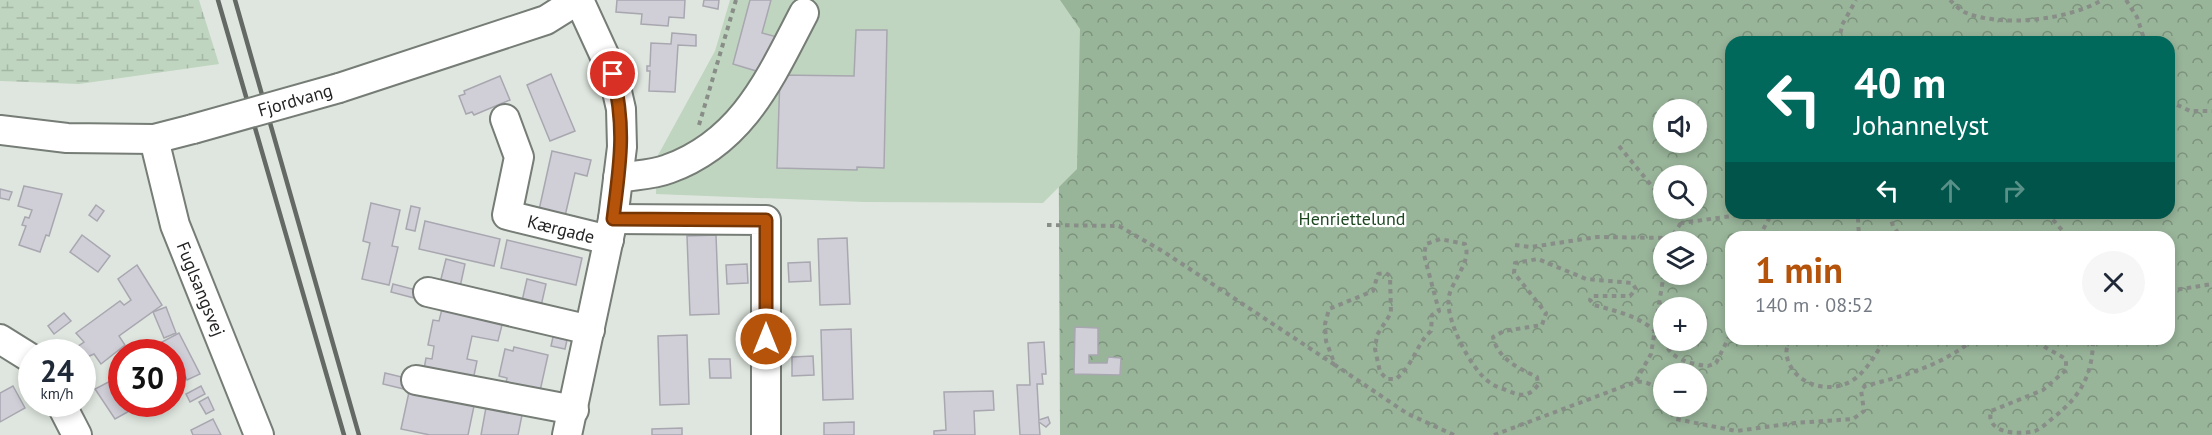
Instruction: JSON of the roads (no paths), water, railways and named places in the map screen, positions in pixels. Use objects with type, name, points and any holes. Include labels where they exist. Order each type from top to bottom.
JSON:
[{"type":"street","name":"Fjordvang","points":[[0,130],[67,138],[154,139],[339,88],[546,20],[579,0]]},
{"type":"street","name":"Kærgade","points":[[571,423],[611,230],[622,147],[621,109],[613,74],[579,0]]},
{"type":"street","points":[[618,177],[666,170],[699,156],[733,128],[761,95],[804,13]]},
{"type":"street","name":"Kærgade","points":[[505,119],[519,157],[507,215],[611,230]]},
{"type":"street","name":"Fuglsangsvej","points":[[154,139],[175,225],[259,435]]},
{"type":"street","points":[[611,230],[766,220],[766,435]]},
{"type":"street","points":[[428,292],[590,330]]},
{"type":"street","points":[[0,339],[18,350]]},
{"type":"street","points":[[417,380],[571,423]]},
{"type":"street","points":[[67,417],[76,435]]},
{"type":"railway","points":[[218,0],[344,435]]},
{"type":"railway","points":[[235,0],[359,435]]},
{"type":"park label","name":"Henriettelund","points":[[1352,218]]}]
